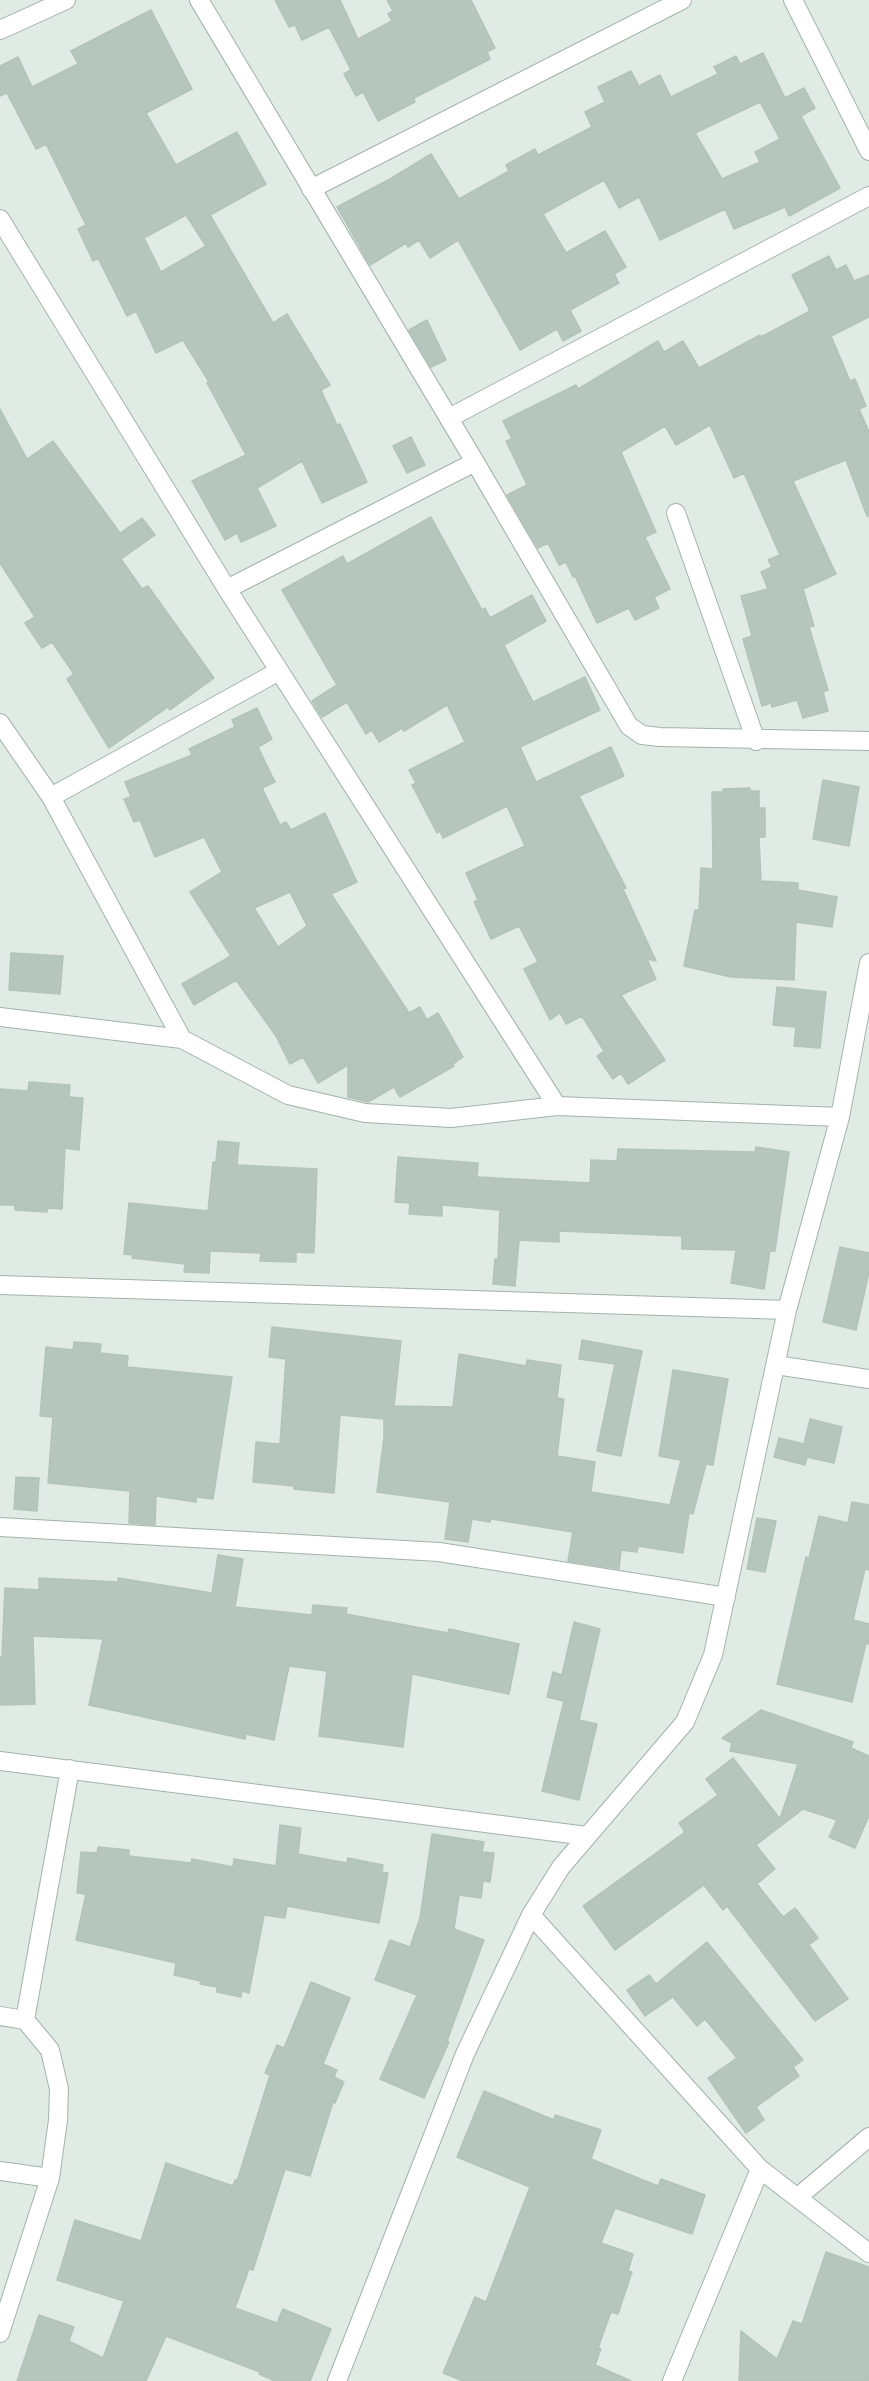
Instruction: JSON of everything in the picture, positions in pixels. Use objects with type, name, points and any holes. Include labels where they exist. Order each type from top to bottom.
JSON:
[{"type":"street","points":[[0,30],[66,0]]},
{"type":"street","points":[[199,0],[449,418],[629,726],[642,735],[660,738],[869,741]]},
{"type":"street","points":[[311,189],[682,0]]},
{"type":"street","points":[[793,0],[869,151]]},
{"type":"street","points":[[449,418],[869,196]]},
{"type":"street","points":[[0,219],[227,589],[556,1106]]},
{"type":"street","points":[[227,589],[475,462]]},
{"type":"street","points":[[676,513],[756,741]]},
{"type":"street","points":[[51,797],[279,671]]},
{"type":"street","points":[[0,723],[51,797],[182,1039]]},
{"type":"street","points":[[337,2381],[465,2054],[531,1915],[561,1867],[685,1722],[713,1655],[787,1310],[840,1117],[868,975]]},
{"type":"street","points":[[0,1017],[182,1039],[288,1095],[365,1113],[451,1119],[556,1106],[840,1117]]},
{"type":"street","points":[[0,1285],[787,1310]]},
{"type":"street","points":[[776,1365],[869,1379]]},
{"type":"street","points":[[0,1527],[439,1552],[726,1597]]},
{"type":"street","points":[[0,1761],[587,1836]]},
{"type":"street","points":[[25,2020],[70,1769]]},
{"type":"street","points":[[531,1915],[760,2169],[869,2253]]},
{"type":"street","points":[[0,2016],[25,2020],[50,2050],[58,2089],[58,2120],[50,2178],[0,2333]]},
{"type":"street","points":[[798,2197],[869,2137]]},
{"type":"street","points":[[672,2381],[760,2169]]},
{"type":"street","points":[[0,2171],[50,2178]]},
{"type":"building","points":[[275,0],[340,0],[358,39],[392,21],[388,14],[393,11],[387,0],[471,0],[495,48],[487,52],[490,59],[414,98],[415,102],[378,121],[363,92],[356,96],[344,74],[351,70],[329,27],[302,40],[295,25],[289,27]]},
{"type":"building","points":[[151,10],[192,89],[146,113],[176,165],[237,132],[266,184],[210,215],[273,323],[287,314],[330,385],[321,390],[367,482],[322,503],[302,461],[257,488],[276,526],[241,542],[237,533],[225,540],[192,481],[246,455],[207,383],[209,382],[183,340],[156,353],[136,311],[127,316],[98,258],[93,261],[78,229],[86,225],[46,144],[36,149],[7,93],[0,96],[0,66],[18,57],[32,87],[78,64],[71,51]],"holes":[[[186,215],[206,246],[161,272],[144,238]]]},
{"type":"building","points":[[763,53],[785,98],[804,88],[815,108],[801,116],[840,188],[789,216],[785,207],[734,229],[725,209],[660,240],[639,197],[619,208],[604,180],[543,214],[566,253],[605,231],[626,267],[614,274],[619,283],[570,310],[581,331],[563,341],[557,329],[520,350],[458,240],[430,258],[419,240],[408,247],[406,243],[370,265],[337,207],[431,154],[459,199],[509,171],[506,165],[535,149],[538,155],[592,127],[585,112],[605,102],[598,87],[631,71],[639,86],[660,75],[671,97],[718,74],[714,67],[736,56],[740,64]],"holes":[[[760,102],[780,139],[755,152],[760,162],[722,179],[695,133]]]},
{"type":"building","points":[[829,256],[836,270],[846,265],[854,281],[869,275],[869,317],[831,336],[850,381],[855,379],[866,406],[859,409],[869,432],[869,516],[867,516],[846,460],[793,481],[836,574],[803,589],[814,626],[809,627],[828,690],[823,692],[828,711],[803,718],[797,700],[772,707],[771,703],[762,706],[743,639],[752,636],[741,596],[768,589],[761,572],[772,567],[768,560],[780,555],[744,473],[734,478],[710,425],[676,445],[665,426],[621,452],[656,532],[645,537],[670,589],[654,597],[659,608],[635,620],[629,608],[597,623],[566,562],[559,565],[548,543],[538,548],[507,495],[527,485],[506,441],[512,439],[503,421],[576,385],[578,389],[658,341],[664,352],[683,341],[699,368],[760,335],[761,337],[810,311],[792,275]]},
{"type":"building","points":[[427,320],[446,360],[431,367],[409,330]]},
{"type":"building","points":[[0,409],[27,459],[53,441],[120,533],[142,518],[155,535],[121,559],[142,589],[148,586],[214,678],[170,710],[168,707],[109,748],[67,679],[74,674],[52,642],[42,648],[25,623],[35,617],[0,563]]},
{"type":"building","points":[[411,437],[425,465],[407,473],[393,446]]},
{"type":"building","points":[[431,517],[482,610],[485,608],[490,618],[532,595],[546,621],[504,645],[533,702],[585,677],[600,710],[520,747],[536,782],[611,747],[624,776],[579,796],[626,888],[623,889],[656,961],[647,959],[656,979],[621,995],[665,1060],[628,1084],[621,1073],[613,1079],[597,1056],[604,1051],[582,1016],[566,1024],[560,1013],[550,1020],[524,969],[538,962],[519,926],[491,939],[474,902],[478,900],[466,873],[525,846],[507,806],[443,838],[440,831],[437,833],[412,785],[416,783],[409,770],[465,742],[447,705],[404,731],[402,728],[379,742],[372,730],[366,734],[347,702],[322,717],[312,701],[337,685],[282,590],[343,556],[347,564]]},
{"type":"building","points":[[257,708],[272,739],[258,747],[275,782],[262,788],[280,825],[286,822],[291,830],[325,813],[357,882],[331,894],[409,1013],[420,1007],[427,1020],[438,1013],[463,1057],[453,1064],[454,1066],[400,1097],[394,1087],[368,1102],[348,1097],[348,1065],[318,1083],[303,1057],[290,1064],[276,1036],[236,980],[194,1005],[182,984],[231,956],[190,892],[222,872],[204,837],[155,857],[140,820],[134,822],[124,799],[131,797],[125,782],[192,755],[189,749],[235,727],[232,720]],"holes":[[[290,892],[307,926],[278,947],[254,908]]]},
{"type":"building","points":[[823,780],[859,787],[849,846],[813,839]]},
{"type":"building","points":[[750,788],[750,791],[759,791],[759,808],[765,808],[765,837],[759,837],[761,881],[798,883],[798,890],[837,897],[832,927],[796,922],[794,980],[731,977],[684,966],[695,910],[699,910],[701,868],[713,869],[712,792],[723,792],[723,789]]},
{"type":"building","points":[[11,953],[63,956],[60,994],[9,990]]},
{"type":"building","points":[[777,987],[826,992],[820,1048],[794,1046],[796,1027],[773,1025]]},
{"type":"building","points":[[29,1082],[70,1085],[69,1097],[83,1098],[79,1150],[65,1148],[62,1209],[47,1208],[47,1212],[15,1210],[15,1205],[0,1205],[0,1089],[28,1091]]},
{"type":"building","points":[[218,1141],[239,1143],[237,1165],[317,1169],[314,1253],[296,1252],[296,1262],[260,1261],[261,1253],[210,1251],[209,1273],[184,1272],[185,1264],[132,1258],[133,1255],[124,1254],[129,1203],[208,1211],[213,1162],[216,1162]]},
{"type":"building","points":[[756,1147],[789,1152],[775,1251],[770,1251],[764,1289],[731,1283],[736,1250],[682,1249],[682,1236],[559,1231],[559,1242],[519,1240],[515,1286],[493,1284],[495,1259],[498,1259],[500,1210],[442,1205],[442,1216],[409,1214],[410,1203],[395,1202],[398,1157],[478,1163],[477,1177],[590,1183],[591,1160],[617,1161],[618,1149],[755,1152]]},
{"type":"building","points":[[840,1247],[869,1253],[869,1272],[856,1330],[823,1322]]},
{"type":"building","points":[[272,1327],[401,1341],[394,1406],[453,1407],[459,1354],[526,1366],[527,1360],[561,1365],[557,1398],[564,1399],[557,1456],[595,1462],[591,1492],[670,1505],[681,1460],[659,1456],[673,1370],[728,1379],[713,1465],[706,1464],[693,1514],[689,1513],[683,1553],[638,1546],[637,1552],[621,1550],[619,1569],[568,1561],[573,1532],[491,1519],[490,1522],[472,1519],[468,1542],[445,1539],[450,1502],[377,1492],[384,1419],[340,1415],[334,1493],[253,1482],[256,1442],[280,1444],[286,1359],[269,1357]]},
{"type":"building","points":[[582,1340],[642,1351],[621,1456],[597,1451],[615,1364],[579,1359]]},
{"type":"building","points":[[74,1342],[101,1344],[100,1353],[128,1356],[127,1367],[232,1377],[213,1499],[196,1497],[196,1502],[156,1496],[155,1525],[129,1523],[130,1491],[48,1483],[53,1417],[40,1416],[46,1347],[73,1350]]},
{"type":"building","points":[[810,1419],[842,1427],[834,1463],[807,1457],[805,1465],[774,1457],[779,1438],[804,1444]]},
{"type":"building","points":[[16,1477],[39,1478],[37,1511],[14,1509]]},
{"type":"building","points":[[852,1502],[869,1505],[869,1570],[865,1569],[853,1620],[869,1624],[869,1644],[866,1643],[852,1702],[777,1684],[806,1557],[809,1558],[819,1516],[848,1523]]},
{"type":"building","points":[[757,1518],[776,1521],[765,1572],[747,1569]]},
{"type":"building","points":[[218,1555],[243,1559],[235,1607],[312,1615],[313,1605],[347,1608],[346,1614],[448,1633],[449,1629],[519,1644],[509,1694],[412,1674],[403,1747],[319,1736],[327,1671],[289,1666],[274,1740],[246,1734],[245,1739],[89,1705],[103,1639],[33,1636],[35,1704],[0,1705],[0,1657],[2,1657],[5,1588],[39,1590],[39,1578],[118,1582],[118,1578],[212,1593]]},
{"type":"building","points":[[574,1622],[600,1629],[579,1720],[597,1724],[579,1800],[542,1791],[564,1701],[547,1697],[553,1672],[562,1675]]},
{"type":"building","points":[[761,1710],[853,1742],[851,1748],[869,1756],[869,1816],[855,1848],[829,1837],[837,1820],[803,1809],[756,1845],[775,1869],[757,1884],[783,1917],[795,1908],[818,1938],[809,1945],[848,1999],[815,2021],[727,1906],[723,1910],[704,1885],[615,1950],[583,1906],[685,1832],[679,1823],[718,1795],[706,1779],[733,1758],[780,1819],[798,1764],[730,1751],[732,1743],[722,1738]]},
{"type":"building","points":[[280,1825],[301,1828],[298,1854],[347,1863],[348,1858],[383,1865],[382,1872],[388,1873],[379,1923],[287,1906],[285,1918],[264,1915],[249,1993],[242,1991],[241,1997],[217,1992],[217,1987],[174,1975],[176,1963],[76,1940],[86,1894],[77,1893],[81,1852],[97,1853],[98,1847],[129,1850],[129,1856],[191,1863],[192,1859],[233,1867],[234,1859],[276,1866]]},
{"type":"building","points":[[432,1834],[484,1842],[482,1852],[494,1853],[490,1882],[483,1881],[481,1898],[459,1895],[454,1929],[484,1940],[447,2041],[449,2042],[424,2098],[380,2079],[417,1995],[375,1980],[390,1940],[410,1947],[420,1918]]},
{"type":"building","points":[[707,1942],[803,2060],[793,2067],[799,2076],[756,2107],[764,2120],[746,2133],[708,2078],[737,2058],[705,2019],[697,2026],[673,1997],[645,2016],[627,1990],[649,1975],[656,1984]]},
{"type":"building","points":[[311,1982],[350,1998],[323,2064],[337,2070],[334,2077],[344,2082],[335,2103],[333,2102],[310,2176],[285,2169],[253,2270],[249,2269],[235,2308],[277,2323],[283,2309],[331,2329],[310,2381],[275,2381],[259,2374],[260,2372],[166,2336],[146,2381],[17,2381],[39,2315],[74,2327],[69,2341],[103,2358],[124,2301],[57,2280],[75,2220],[141,2241],[166,2163],[233,2186],[235,2180],[237,2181],[270,2075],[265,2073],[277,2045],[284,2048]]},
{"type":"building","points":[[484,2091],[554,2120],[555,2115],[601,2130],[591,2159],[658,2186],[661,2179],[705,2195],[692,2234],[615,2208],[601,2243],[633,2254],[628,2271],[632,2272],[618,2314],[611,2312],[598,2348],[601,2349],[595,2365],[631,2381],[463,2381],[443,2373],[475,2297],[486,2302],[530,2187],[457,2157]]},
{"type":"building","points":[[826,2252],[869,2267],[869,2381],[739,2381],[741,2331],[777,2359],[793,2321],[802,2324]]}]
